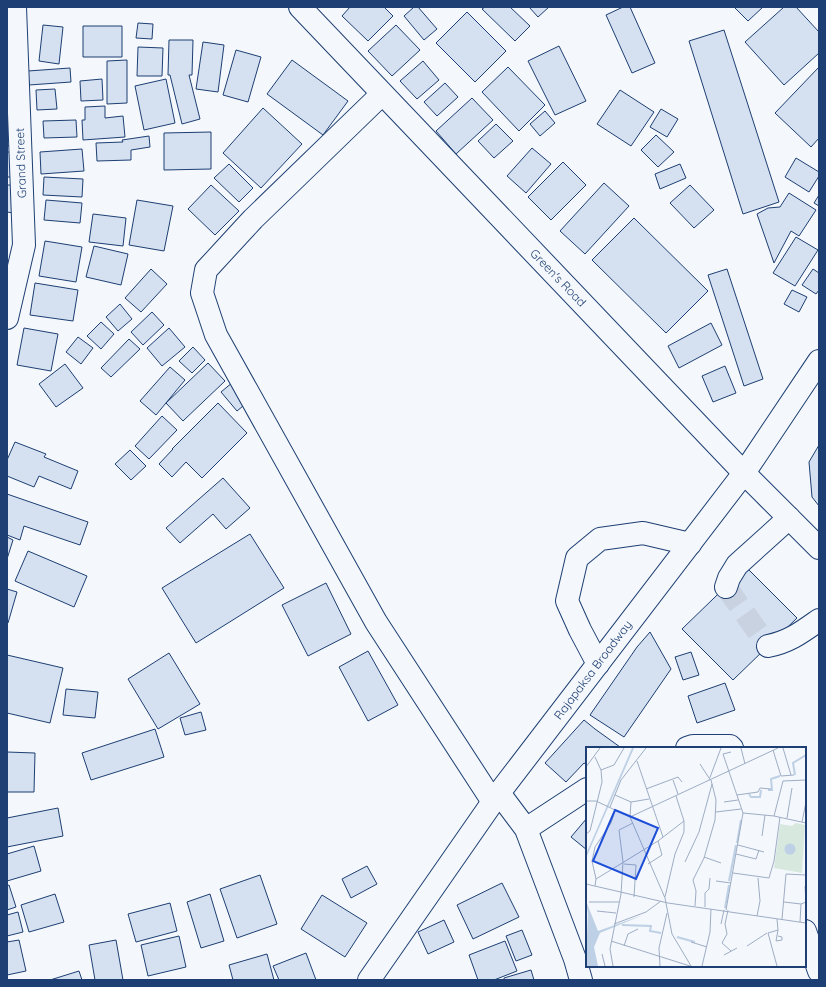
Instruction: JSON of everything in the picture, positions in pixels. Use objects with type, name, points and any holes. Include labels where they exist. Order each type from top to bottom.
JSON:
[{"type":"street","name":"Grand Street","points":[[7,318],[24,245],[15,7]]},
{"type":"street","name":"Green's Road","points":[[300,7],[744,473],[819,548]]},
{"type":"street","points":[[382,94],[254,219],[206,270],[202,293],[216,335],[376,622],[496,798],[526,829],[575,959],[581,980]]},
{"type":"street","name":"Rajapaksa Broadway","points":[[369,980],[496,798],[744,473],[819,361]]},
{"type":"street","points":[[726,587],[736,565],[790,518]]},
{"type":"street","points":[[598,664],[567,601],[577,558],[600,539],[643,533],[690,544]]},
{"type":"street","points":[[768,646],[780,643],[796,636],[819,620]]},
{"type":"street","points":[[690,747],[731,747]]},
{"type":"street","points":[[526,829],[586,790]]},
{"type":"street","points":[[806,934],[819,971]]},
{"type":"building","points":[[350,7],[384,7],[393,16],[368,41],[342,16]]},
{"type":"building","points":[[414,7],[418,7],[437,29],[424,40],[404,16]]},
{"type":"building","points":[[485,7],[510,7],[530,26],[515,41],[482,9]]},
{"type":"building","points":[[529,7],[549,7],[538,17]]},
{"type":"building","points":[[623,7],[630,7],[655,63],[632,73],[606,15]]},
{"type":"building","points":[[734,7],[763,7],[748,21]]},
{"type":"building","points":[[784,7],[796,7],[819,32],[819,53],[784,85],[745,42]]},
{"type":"building","points":[[467,12],[506,51],[475,82],[436,43]]},
{"type":"building","points":[[138,23],[153,24],[152,39],[136,38]]},
{"type":"building","points":[[43,25],[63,27],[59,64],[39,61]]},
{"type":"building","points":[[396,25],[420,50],[392,76],[368,51]]},
{"type":"building","points":[[83,26],[122,26],[122,57],[83,57]]},
{"type":"building","points":[[724,30],[779,202],[743,214],[689,41]]},
{"type":"building","points":[[169,40],[193,40],[192,75],[189,75],[200,119],[182,124],[170,75],[168,75]]},
{"type":"building","points":[[203,42],[224,45],[218,92],[196,89]]},
{"type":"building","points":[[559,46],[586,101],[555,115],[528,61]]},
{"type":"building","points":[[138,47],[163,48],[162,76],[137,76]]},
{"type":"building","points":[[236,50],[261,57],[248,102],[223,95]]},
{"type":"building","points":[[127,60],[127,103],[107,104],[107,61]]},
{"type":"building","points":[[292,60],[348,101],[323,135],[267,94]]},
{"type":"building","points":[[423,61],[439,80],[417,99],[400,81]]},
{"type":"building","points":[[508,67],[545,105],[519,131],[482,92]]},
{"type":"building","points":[[819,67],[819,138],[811,147],[775,113]]},
{"type":"building","points":[[70,68],[71,82],[29,85],[28,71]]},
{"type":"building","points":[[102,79],[103,100],[81,101],[80,81]]},
{"type":"building","points":[[166,79],[175,123],[144,130],[135,86]]},
{"type":"building","points":[[445,83],[458,97],[437,116],[424,102]]},
{"type":"building","points":[[55,89],[57,109],[37,110],[36,90]]},
{"type":"building","points":[[620,90],[654,112],[631,146],[597,124]]},
{"type":"building","points":[[13,95],[17,145],[7,146],[7,96]]},
{"type":"building","points":[[472,98],[493,120],[456,154],[436,131]]},
{"type":"building","points":[[105,106],[105,118],[123,116],[125,137],[83,140],[82,120],[85,120],[85,107]]},
{"type":"building","points":[[263,108],[302,144],[261,188],[223,153]]},
{"type":"building","points":[[661,109],[678,119],[667,137],[650,127]]},
{"type":"building","points":[[545,111],[555,123],[540,136],[530,124]]},
{"type":"building","points":[[76,120],[77,137],[44,138],[43,121]]},
{"type":"building","points":[[496,124],[513,141],[494,158],[478,141]]},
{"type":"building","points":[[211,132],[211,169],[164,170],[164,133]]},
{"type":"building","points":[[656,135],[674,152],[658,167],[641,150]]},
{"type":"building","points":[[149,136],[150,147],[131,150],[131,160],[97,161],[96,143],[123,142],[122,140]]},
{"type":"building","points":[[532,148],[551,164],[526,193],[507,176]]},
{"type":"building","points":[[82,149],[84,171],[41,174],[40,152]]},
{"type":"building","points":[[7,152],[16,152],[17,177],[7,177]]},
{"type":"building","points":[[796,158],[819,172],[819,176],[809,192],[785,177]]},
{"type":"building","points":[[563,162],[586,185],[551,220],[528,197]]},
{"type":"building","points":[[229,164],[253,188],[239,202],[214,178]]},
{"type":"building","points":[[680,164],[686,178],[660,189],[655,174]]},
{"type":"building","points":[[44,177],[83,179],[82,197],[43,195]]},
{"type":"building","points":[[604,183],[629,206],[585,254],[560,231]]},
{"type":"building","points":[[7,185],[16,185],[14,213],[7,212]]},
{"type":"building","points":[[211,185],[239,211],[215,235],[188,209]]},
{"type":"building","points":[[690,185],[714,210],[694,228],[670,203]]},
{"type":"building","points":[[789,193],[816,210],[799,236],[791,231],[774,263],[757,214],[768,208],[780,207]]},
{"type":"building","points":[[819,195],[819,206],[814,203]]},
{"type":"building","points":[[46,200],[82,203],[80,223],[44,220]]},
{"type":"building","points":[[137,200],[173,206],[164,251],[129,245]]},
{"type":"building","points":[[93,214],[126,218],[123,246],[89,242]]},
{"type":"building","points":[[634,218],[708,291],[666,333],[592,260]]},
{"type":"building","points":[[796,237],[818,250],[795,286],[773,273]]},
{"type":"building","points":[[45,241],[82,247],[76,282],[39,276]]},
{"type":"building","points":[[94,246],[128,254],[121,285],[86,277]]},
{"type":"building","points":[[151,269],[167,284],[141,312],[125,298]]},
{"type":"building","points":[[727,269],[763,379],[744,386],[708,275]]},
{"type":"building","points":[[813,269],[819,273],[819,290],[816,294],[802,285]]},
{"type":"building","points":[[35,283],[78,290],[73,321],[30,315]]},
{"type":"building","points":[[792,290],[807,297],[799,312],[784,304]]},
{"type":"building","points":[[120,304],[132,319],[118,331],[106,317]]},
{"type":"building","points":[[152,312],[164,325],[143,345],[131,332]]},
{"type":"building","points":[[101,322],[114,334],[101,349],[87,336]]},
{"type":"building","points":[[711,323],[722,345],[679,368],[668,346]]},
{"type":"building","points":[[24,328],[58,334],[51,371],[17,365]]},
{"type":"building","points":[[169,328],[185,347],[162,366],[147,348]]},
{"type":"building","points":[[78,337],[93,348],[81,364],[66,352]]},
{"type":"building","points":[[129,339],[140,349],[111,377],[101,368]]},
{"type":"building","points":[[193,347],[205,360],[192,373],[179,361]]},
{"type":"building","points":[[208,363],[225,381],[183,421],[166,403]]},
{"type":"building","points":[[65,364],[83,388],[56,407],[39,384]]},
{"type":"building","points":[[725,366],[736,393],[713,402],[702,376]]},
{"type":"building","points":[[170,367],[185,380],[156,415],[140,401]]},
{"type":"building","points":[[233,382],[249,401],[237,411],[221,392]]},
{"type":"building","points":[[218,403],[247,433],[202,478],[186,462],[172,477],[159,464]]},
{"type":"building","points":[[162,416],[177,430],[149,459],[135,446]]},
{"type":"building","points":[[15,442],[46,454],[44,457],[78,471],[71,489],[39,476],[34,487],[7,476],[7,460]]},
{"type":"building","points":[[819,445],[819,506],[812,497],[809,462]]},
{"type":"building","points":[[130,450],[146,466],[131,480],[115,464]]},
{"type":"building","points":[[223,478],[250,508],[226,529],[213,514],[180,543],[166,528]]},
{"type":"building","points":[[7,494],[88,522],[80,545],[24,526],[20,540],[7,535]]},
{"type":"building","points":[[250,534],[284,588],[196,643],[162,588]]},
{"type":"building","points":[[7,537],[13,540],[7,559]]},
{"type":"building","points":[[28,551],[87,576],[74,607],[15,581]]},
{"type":"building","points":[[746,567],[797,618],[733,680],[682,629]]},
{"type":"building","points":[[326,583],[351,634],[308,656],[282,605]]},
{"type":"building","points":[[7,589],[17,592],[8,623],[7,622]]},
{"type":"building","points":[[650,632],[671,669],[624,737],[590,715],[637,647]]},
{"type":"building","points":[[368,651],[398,705],[368,721],[339,667]]},
{"type":"building","points":[[691,652],[699,675],[683,680],[675,657]]},
{"type":"building","points":[[169,653],[200,704],[158,729],[128,679]]},
{"type":"building","points":[[7,655],[63,668],[50,723],[7,713]]},
{"type":"building","points":[[725,683],[735,710],[697,723],[688,696]]},
{"type":"building","points":[[66,689],[98,692],[95,718],[63,715]]},
{"type":"building","points":[[201,712],[206,730],[185,735],[180,718]]},
{"type":"building","points":[[584,720],[620,747],[586,747],[586,764],[584,763],[566,782],[545,763]]},
{"type":"building","points":[[155,729],[164,757],[91,780],[82,753]]},
{"type":"building","points":[[7,752],[35,753],[34,792],[7,792]]},
{"type":"building","points":[[58,808],[63,836],[7,847],[7,818]]},
{"type":"building","points":[[586,819],[586,849],[571,837]]},
{"type":"building","points":[[34,846],[41,871],[7,881],[7,854]]},
{"type":"building","points":[[367,866],[377,884],[351,898],[342,879]]},
{"type":"building","points":[[260,875],[277,924],[237,938],[220,889]]},
{"type":"building","points":[[502,883],[519,917],[473,939],[457,905]]},
{"type":"building","points":[[9,885],[16,907],[7,910],[7,886]]},
{"type":"building","points":[[55,894],[64,922],[29,932],[21,905]]},
{"type":"building","points":[[210,894],[224,941],[201,948],[187,902]]},
{"type":"building","points":[[322,895],[367,923],[345,957],[301,929]]},
{"type":"building","points":[[170,903],[177,931],[136,942],[128,914]]},
{"type":"building","points":[[18,912],[23,932],[7,936],[7,915]]},
{"type":"building","points":[[444,920],[454,942],[428,954],[418,932]]},
{"type":"building","points":[[522,930],[532,955],[516,961],[506,936]]},
{"type":"building","points":[[179,936],[186,967],[148,976],[141,945]]},
{"type":"building","points":[[19,940],[26,971],[7,975],[7,942]]},
{"type":"building","points":[[116,940],[123,980],[95,980],[89,945]]},
{"type":"building","points":[[505,941],[517,971],[494,980],[478,980],[469,955]]},
{"type":"building","points":[[306,953],[316,980],[279,980],[273,966]]},
{"type":"building","points":[[267,954],[274,980],[233,980],[229,965]]},
{"type":"building","points":[[531,970],[534,980],[504,980],[504,978]]},
{"type":"building","points":[[79,971],[82,980],[50,980]]},
{"type":"tunnel","points":[[726,587],[768,646]]}]
